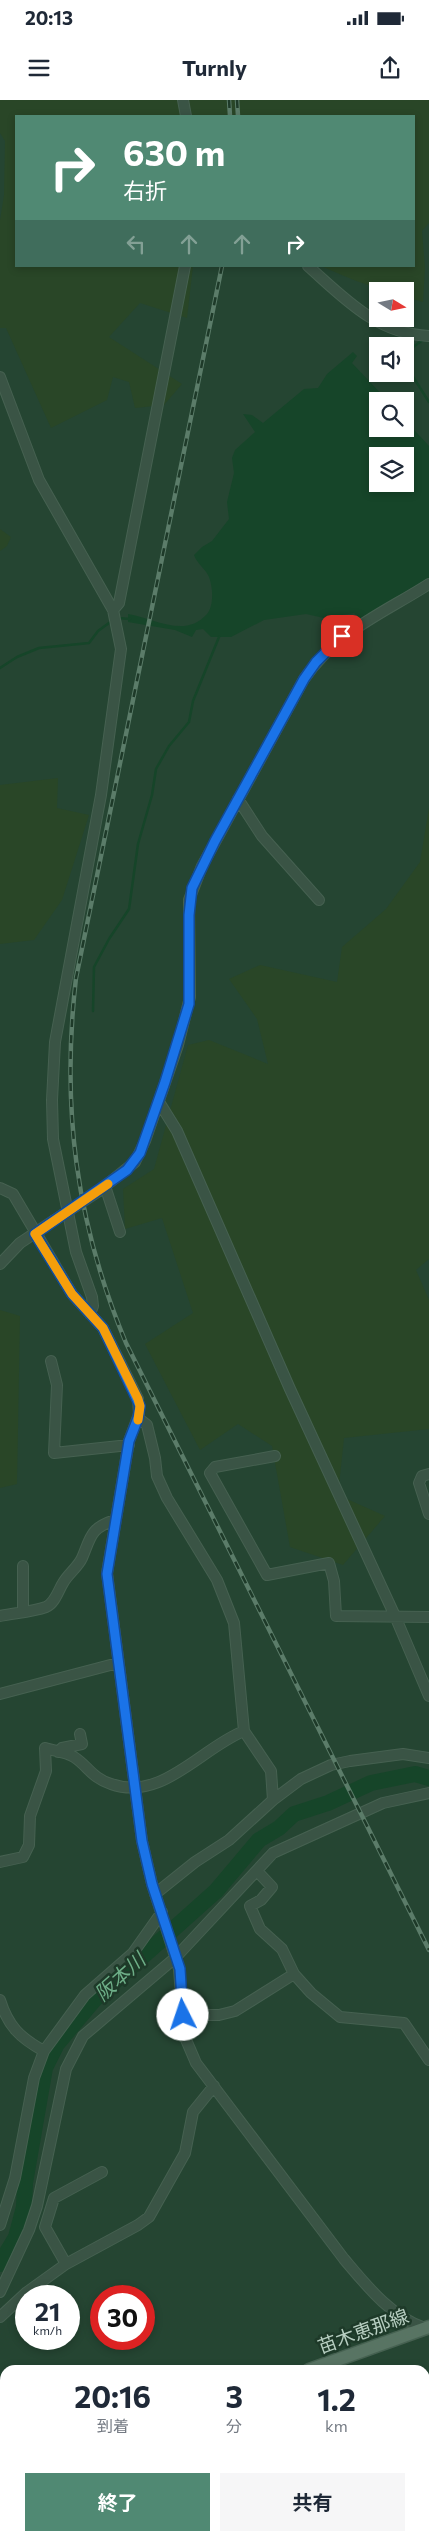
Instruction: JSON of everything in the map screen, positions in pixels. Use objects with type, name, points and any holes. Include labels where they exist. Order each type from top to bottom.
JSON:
[{"type":"main road","name":"苗木恵那線","points":[[323,2365],[427,2328]]},
{"type":"street","points":[[183,100],[186,115]]},
{"type":"street","points":[[113,610],[119,603],[185,267]]},
{"type":"street","points":[[309,267],[356,308],[373,320],[393,331],[429,336]]},
{"type":"street","points":[[0,377],[40,480],[113,610],[121,649],[113,714],[55,1042],[52,1090],[53,1139],[76,1252],[94,1306],[90,1314]]},
{"type":"street","points":[[0,1264],[20,1243],[102,1188],[136,1162],[178,1045],[190,996],[189,915],[192,888],[238,799],[304,679],[316,662],[342,636],[429,584]]},
{"type":"street","points":[[238,799],[262,836],[319,900]]},
{"type":"street","points":[[159,1102],[177,1131],[290,1389],[395,1616],[429,1696]]},
{"type":"street","points":[[0,1188],[13,1194],[72,1294],[103,1328],[140,1406],[129,1445],[107,1574],[145,1858],[180,1969],[186,2044],[196,2063],[356,2273],[399,2315],[427,2328]]},
{"type":"street","points":[[102,1188],[120,1232]]},
{"type":"street","points":[[51,1361],[57,1385],[54,1453],[129,1445]]},
{"type":"street","points":[[138,1418],[147,1425],[155,1458],[156,1476],[166,1498],[217,1580],[234,1623],[244,1731],[271,1771],[273,1800]]},
{"type":"street","points":[[275,1456],[215,1467],[210,1473],[267,1575],[329,1563],[334,1581],[336,1616],[429,1618]]},
{"type":"street","points":[[429,1474],[422,1476],[419,1483],[429,1514]]},
{"type":"street","points":[[0,1616],[47,1607],[54,1601],[63,1582],[82,1559],[86,1544],[93,1532],[104,1523],[115,1520]]},
{"type":"street","points":[[23,1566],[23,1612]]},
{"type":"street","points":[[0,1694],[118,1663]]},
{"type":"street","points":[[0,1862],[23,1857],[29,1844],[30,1816],[46,1771],[45,1748],[76,1758],[100,1780],[123,1788],[136,1789],[172,1776],[203,1754],[244,1731]]},
{"type":"street","points":[[58,1752],[62,1748],[82,1744],[80,1734]]},
{"type":"street","points":[[156,1894],[195,1862],[229,1840],[273,1800],[301,1779],[331,1765],[403,1754],[429,1758]]},
{"type":"street","points":[[0,2292],[29,2230],[37,2206],[63,2080],[71,2058],[83,2036],[174,1954],[273,1853],[383,1803],[429,1793]]},
{"type":"street","points":[[257,1870],[272,1888],[261,1900],[250,1906],[260,1929],[282,1949],[294,1974],[340,2017],[404,2023],[429,2060]]},
{"type":"street","points":[[0,2225],[16,2178],[34,2078],[44,2051],[84,1995],[133,1953],[164,1917]]},
{"type":"street","points":[[183,2015],[220,2015],[235,2011],[294,1974]]},
{"type":"street","points":[[0,2000],[5,2016],[24,2040],[44,2051]]},
{"type":"street","points":[[0,2317],[26,2292],[66,2264],[138,2225],[149,2216],[186,2153],[193,2112],[214,2086]]},
{"type":"street","points":[[66,2264],[45,2227],[54,2198],[102,2172]]},
{"type":"shaded area","points":[[0,100],[429,100],[429,223],[422,231],[425,268],[423,302],[414,300],[414,282],[369,282],[369,285],[323,267],[415,267],[415,115],[15,115],[15,267],[193,267],[187,318],[140,303],[109,337],[182,384],[164,405],[135,408],[129,382],[113,377],[107,400],[51,428],[6,328],[0,328],[0,220],[4,195],[5,141],[0,133]]},
{"type":"shaded area","points":[[353,352],[357,356],[352,363],[379,392],[369,392],[369,437],[414,437],[414,430],[429,446],[429,578],[360,619],[354,613],[324,618],[306,614],[264,620],[231,637],[211,637],[203,629],[196,630],[192,637],[175,630],[128,622],[128,614],[169,625],[189,625],[207,614],[212,601],[210,581],[208,574],[194,555],[212,541],[229,519],[227,502],[234,473],[232,458],[235,450],[255,432],[243,414],[252,415],[263,423],[304,389],[318,388],[327,374]]},
{"type":"shaded area","points":[[0,529],[11,537],[7,546],[0,551]]},
{"type":"shaded area","points":[[58,778],[57,808],[89,815],[62,900],[34,940],[0,944],[0,785]]},
{"type":"shaded area","points":[[429,808],[429,1259],[416,1270],[429,1300],[429,1429],[344,1438],[338,1495],[385,1516],[343,1565],[290,1547],[272,1446],[238,1424],[200,1450],[145,1344],[193,1313],[162,1218],[125,1229],[123,1189],[154,1169],[188,1045],[209,1040],[268,1064],[257,1019],[229,979],[260,965],[337,982],[342,947],[386,909],[420,862]]},
{"type":"shaded area","points":[[0,1310],[20,1316],[17,1484],[0,1488]]},
{"type":"waterway","points":[[414,346],[424,339]]},
{"type":"waterway","points":[[414,378],[429,402]]},
{"type":"waterway","points":[[118,618],[130,619]]},
{"type":"waterway","points":[[0,668],[17,657],[39,648],[89,643],[98,631],[113,620]]},
{"type":"waterway","points":[[93,1011],[94,967],[109,939],[129,909],[138,844],[152,795],[156,769],[169,746],[189,722],[193,701],[219,637]]},
{"type":"waterway","name":"阪本川","points":[[0,2264],[16,2237],[24,2207],[25,2183],[45,2068],[57,2044],[94,2000],[216,1891],[259,1840],[279,1828],[294,1814],[328,1803],[371,1783],[415,1774],[429,1778]]},
{"type":"waterway","name":"阪本川","points":[[0,2260],[4,2257]]},
{"type":"railway","points":[[229,100],[230,115]]},
{"type":"railway","points":[[237,100],[238,115]]},
{"type":"railway","points":[[222,267],[76,978],[70,1073],[72,1119],[77,1164],[84,1209],[95,1254],[126,1343],[429,1950]]},
{"type":"slow traffic","points":[[108,1184],[35,1234],[72,1294],[103,1328],[138,1399],[140,1414],[138,1420]]},
{"type":"route","points":[[183,2015],[180,1969],[152,1884],[142,1841],[107,1574],[129,1441],[140,1414],[140,1406],[103,1328],[72,1294],[35,1234],[136,1162],[178,1045],[189,1004],[189,915],[192,888],[215,841],[304,679],[316,662],[342,636]]}]
